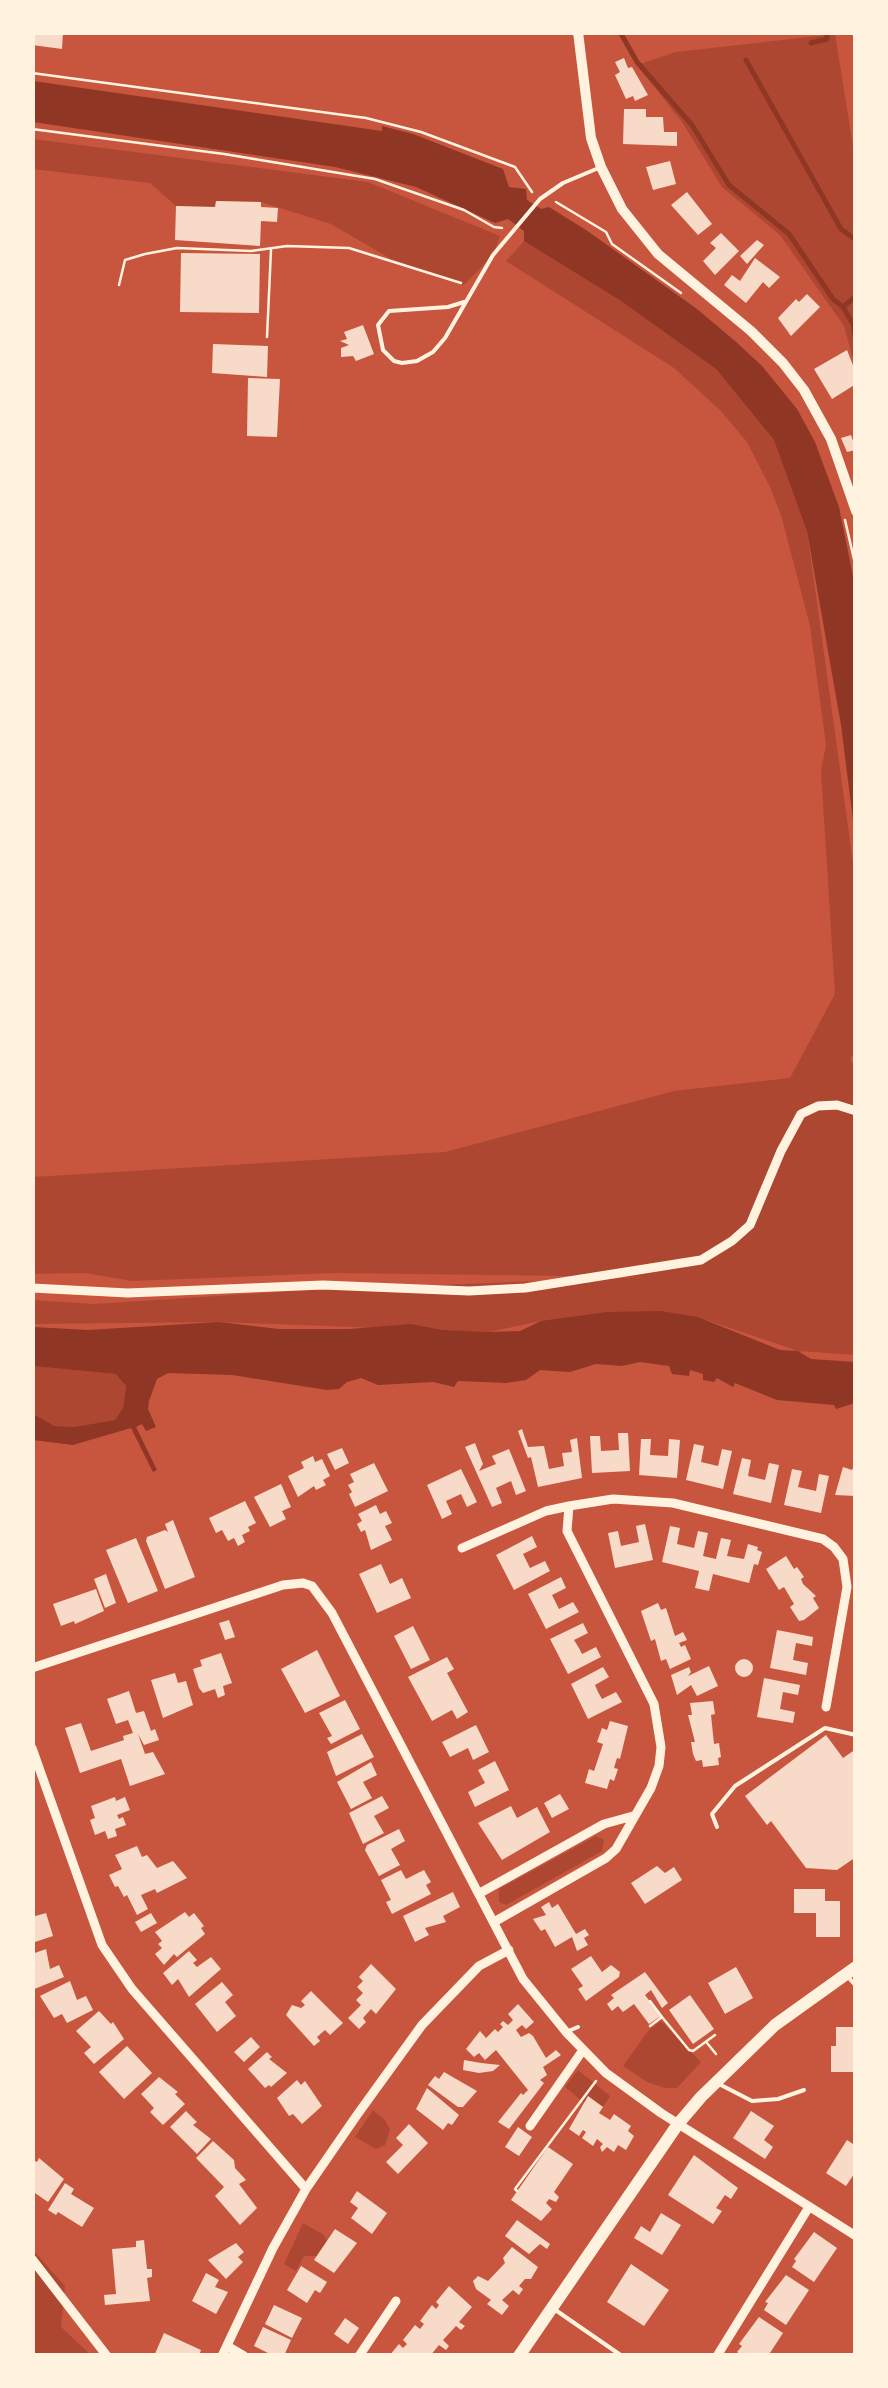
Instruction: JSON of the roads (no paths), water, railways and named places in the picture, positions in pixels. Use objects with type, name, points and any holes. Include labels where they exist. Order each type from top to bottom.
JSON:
[{"type":"main road","points":[[519,2356],[678,2124],[715,2081],[774,2025],[852,1976]]},
{"type":"street","points":[[578,32],[592,138],[601,167],[622,208],[648,244],[783,362],[832,439],[856,510]]},
{"type":"street","points":[[32,1288],[128,1292],[323,1285],[469,1291],[543,1286],[701,1260],[750,1225],[780,1151],[801,1114],[818,1106],[856,1110]]},
{"type":"street","points":[[462,1548],[546,1511],[614,1499],[673,1503],[823,1538],[843,1559],[847,1587],[826,1707]]},
{"type":"street","points":[[494,1922],[616,1849],[651,1788],[662,1747],[654,1704],[568,1531],[568,1506]]},
{"type":"street","points":[[32,1668],[282,1585],[312,1586],[332,1614],[524,1979],[566,2032],[604,2070],[678,2124],[852,2234],[856,2220]]},
{"type":"street","points":[[32,1748],[102,1945],[132,1989],[306,2189]]},
{"type":"street","points":[[480,1893],[604,1824],[633,1816]]},
{"type":"street","points":[[244,2356],[224,2351],[306,2189],[422,2024],[479,1966],[509,1950]]},
{"type":"street","points":[[530,2126],[583,2050]]},
{"type":"street","points":[[717,2356],[810,2207]]},
{"type":"street","points":[[32,2260],[107,2356]]},
{"type":"street","points":[[359,2356],[396,2302]]},
{"type":"lane","points":[[464,302],[448,307],[390,311],[378,325],[384,350],[394,361],[402,363],[426,357],[445,338],[464,302],[472,286],[513,228],[540,199],[564,183],[601,167]]},
{"type":"lane","points":[[716,1827],[712,1814],[750,1776],[825,1728],[856,1735]]},
{"type":"lane","points":[[566,2032],[578,2027]]},
{"type":"lane","points":[[715,2081],[752,2101],[778,2099],[804,2090]]},
{"type":"lane","points":[[554,2309],[622,2356]]},
{"type":"waterway","points":[[620,32],[637,62],[692,125],[729,185],[789,234],[833,299],[843,307],[853,324],[856,341]]},
{"type":"waterway","points":[[811,43],[827,39],[827,32]]},
{"type":"waterway","points":[[746,60],[841,229],[856,240]]},
{"type":"waterway","points":[[843,307],[856,296]]}]
